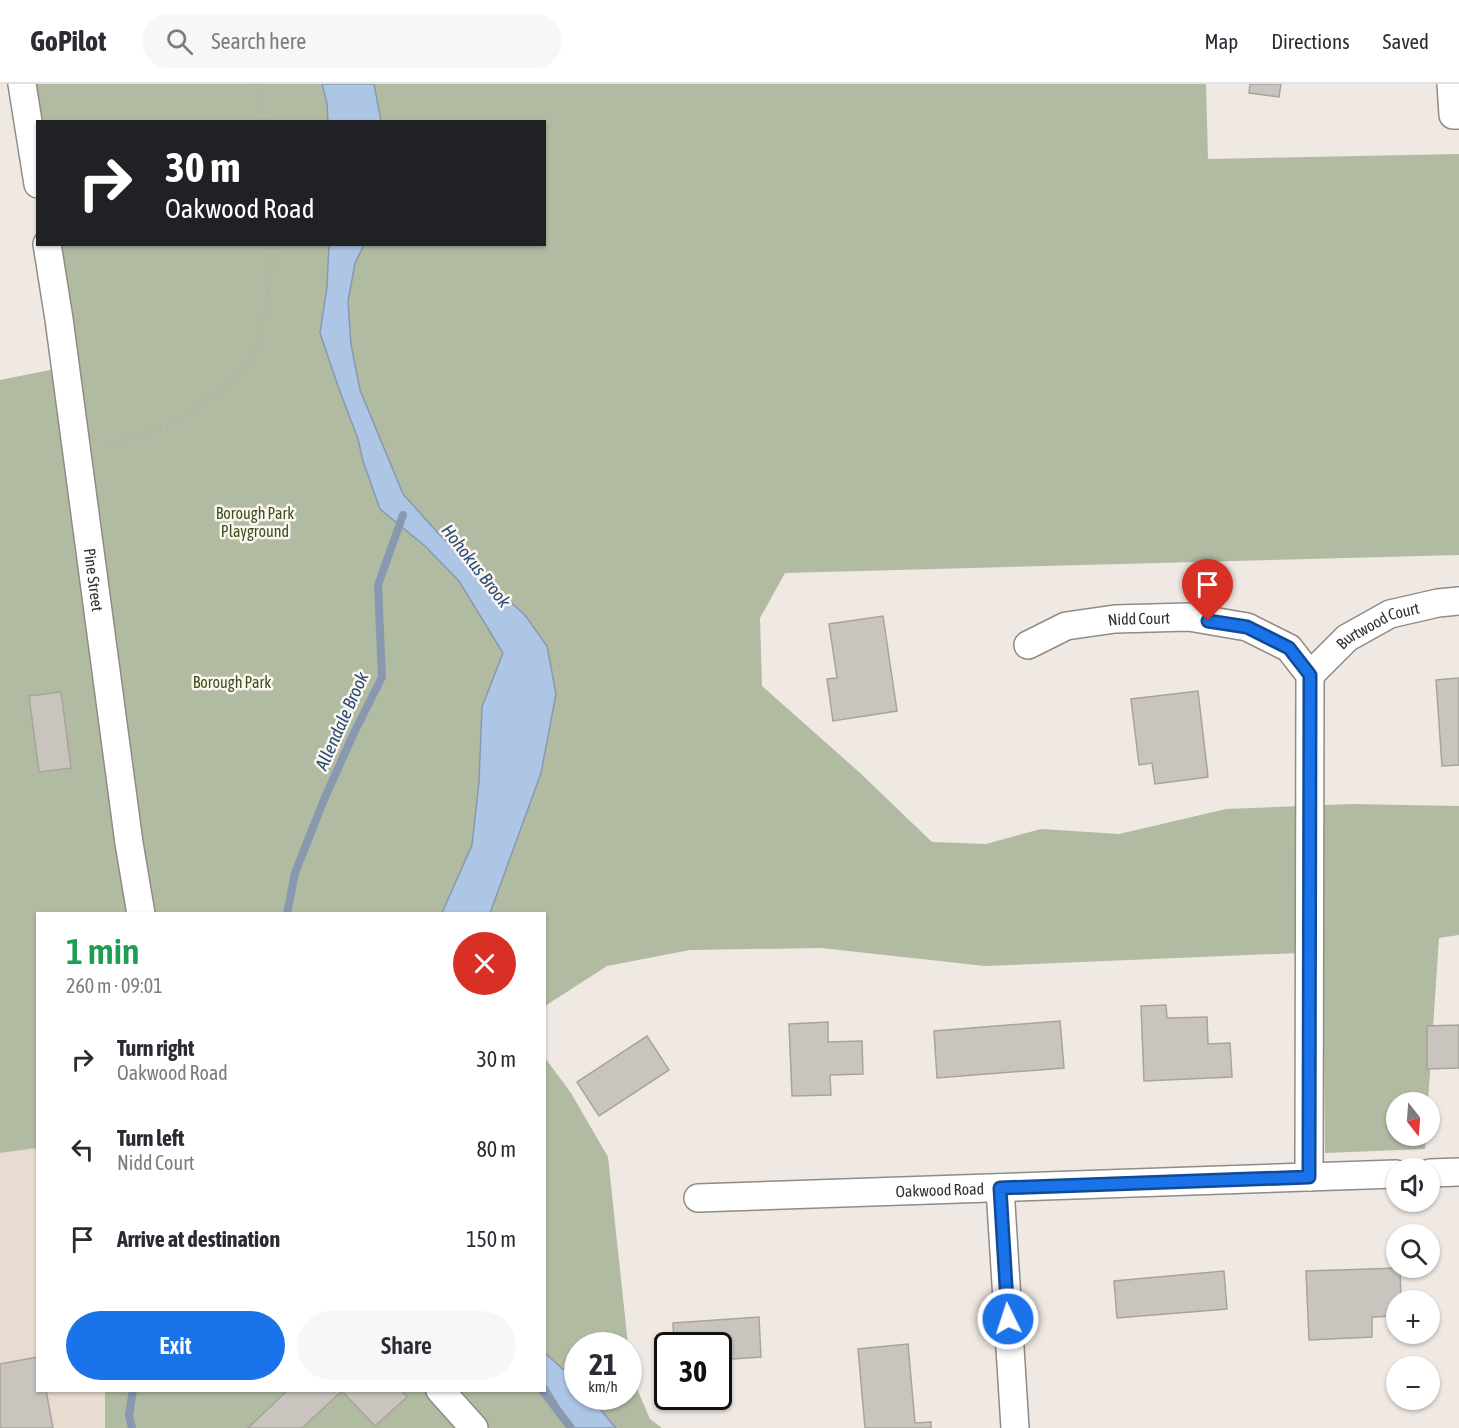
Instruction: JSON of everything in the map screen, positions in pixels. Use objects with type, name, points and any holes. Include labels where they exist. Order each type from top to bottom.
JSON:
[{"type":"street","points":[[22,84],[36,172]]},
{"type":"street","points":[[1452,84],[1453,115],[1459,115]]},
{"type":"street","name":"Pine Street","points":[[47,246],[129,843],[141,912]]},
{"type":"street","name":"Burtwood Court","points":[[1310,675],[1347,638],[1390,614],[1438,603],[1459,601]]},
{"type":"street","name":"Nidd Court","points":[[1028,645],[1066,626],[1115,619],[1189,617],[1247,627],[1289,648],[1310,675]]},
{"type":"street","points":[[1309,1177],[1310,675]]},
{"type":"street","points":[[1440,1173],[1459,1172]]},
{"type":"street","name":"Oakwood Road","points":[[698,1198],[1386,1174]]},
{"type":"street","points":[[1000,1188],[1015,1428]]},
{"type":"street","points":[[442,1392],[474,1428]]},
{"type":"path","points":[[256,84],[265,120]]},
{"type":"path","points":[[77,455],[177,422],[222,388],[253,358],[262,328],[272,265],[272,246]]},
{"type":"shaded area","points":[[36,1148],[36,1392],[105,1392],[105,1428],[0,1428],[0,1153]]},
{"type":"green space","points":[[20,84],[1206,84],[1208,159],[1459,154],[1459,555],[785,573],[760,618],[762,686],[859,772],[932,842],[986,844],[1041,829],[1119,834],[1226,809],[1352,804],[1459,806],[1459,935],[1439,938],[1429,1092],[1386,1092],[1386,1146],[1425,1146],[1425,1149],[1325,1153],[1323,952],[985,966],[821,948],[690,950],[607,966],[546,1005],[546,912],[36,912],[36,1148],[0,1153],[0,380],[65,367],[46,246],[546,246],[546,120],[37,120]]},
{"type":"green space","points":[[546,1059],[571,1093],[608,1157],[627,1332],[564,1332],[564,1410],[642,1410],[642,1400],[650,1419],[662,1428],[105,1428],[105,1392],[546,1392]]},
{"type":"water","points":[[322,84],[374,84],[381,120],[328,120],[327,103]]},
{"type":"water","points":[[329,246],[364,246],[355,263],[348,301],[351,345],[360,390],[403,494],[483,578],[525,615],[547,646],[556,694],[541,773],[490,912],[442,912],[472,845],[479,782],[482,707],[503,653],[459,581],[425,546],[380,509],[320,333],[327,287]]},
{"type":"water","points":[[546,1354],[564,1370],[564,1410],[601,1410],[616,1428],[572,1428],[546,1386]]},
{"type":"building","points":[[1250,84],[1281,84],[1279,97],[1249,93]]},
{"type":"building","points":[[883,616],[897,711],[833,721],[827,679],[837,678],[829,624]]},
{"type":"building","points":[[1459,678],[1459,765],[1442,766],[1436,680]]},
{"type":"building","points":[[1198,691],[1208,777],[1155,784],[1152,763],[1139,765],[1131,699]]},
{"type":"building","points":[[61,692],[71,768],[39,772],[29,696]]},
{"type":"building","points":[[1166,1005],[1167,1018],[1207,1017],[1208,1044],[1230,1043],[1232,1077],[1144,1081],[1141,1006]]},
{"type":"building","points":[[1060,1021],[1064,1068],[937,1078],[934,1031]]},
{"type":"building","points":[[828,1022],[828,1042],[862,1041],[863,1074],[830,1075],[831,1095],[792,1096],[789,1024]]},
{"type":"building","points":[[1459,1025],[1459,1068],[1427,1069],[1427,1026]]},
{"type":"building","points":[[647,1036],[669,1070],[599,1116],[577,1082]]},
{"type":"building","points":[[1386,1268],[1386,1278],[1400,1278],[1401,1290],[1386,1290],[1386,1316],[1372,1317],[1372,1337],[1309,1340],[1306,1271]]},
{"type":"building","points":[[1224,1271],[1227,1309],[1117,1318],[1114,1281]]},
{"type":"building","points":[[759,1317],[761,1357],[732,1359],[732,1332],[673,1332],[673,1323]]},
{"type":"building","points":[[908,1344],[915,1423],[931,1422],[931,1428],[865,1428],[858,1349]]},
{"type":"building","points":[[36,1357],[36,1392],[46,1392],[53,1428],[0,1428],[0,1364]]},
{"type":"building","points":[[286,1392],[341,1392],[302,1428],[248,1428]]},
{"type":"building","points":[[343,1392],[403,1392],[407,1397],[375,1426]]},
{"type":"waterway","name":"Allendale Brook","points":[[287,912],[295,873],[323,802],[382,677],[378,585],[403,515]]},
{"type":"waterway","name":"Allendale Brook","points":[[132,1428],[129,1415],[133,1392]]},
{"type":"waterway","name":"Hohokus Brook","points":[[544,1392],[571,1428]]},
{"type":"route","points":[[1008,1319],[1000,1188],[1309,1177],[1310,675],[1289,648],[1247,627],[1208,621]]},
{"type":"park label","name":"Borough Park Playground","points":[[255,522]]},
{"type":"park label","name":"Borough Park","points":[[232,682]]}]
